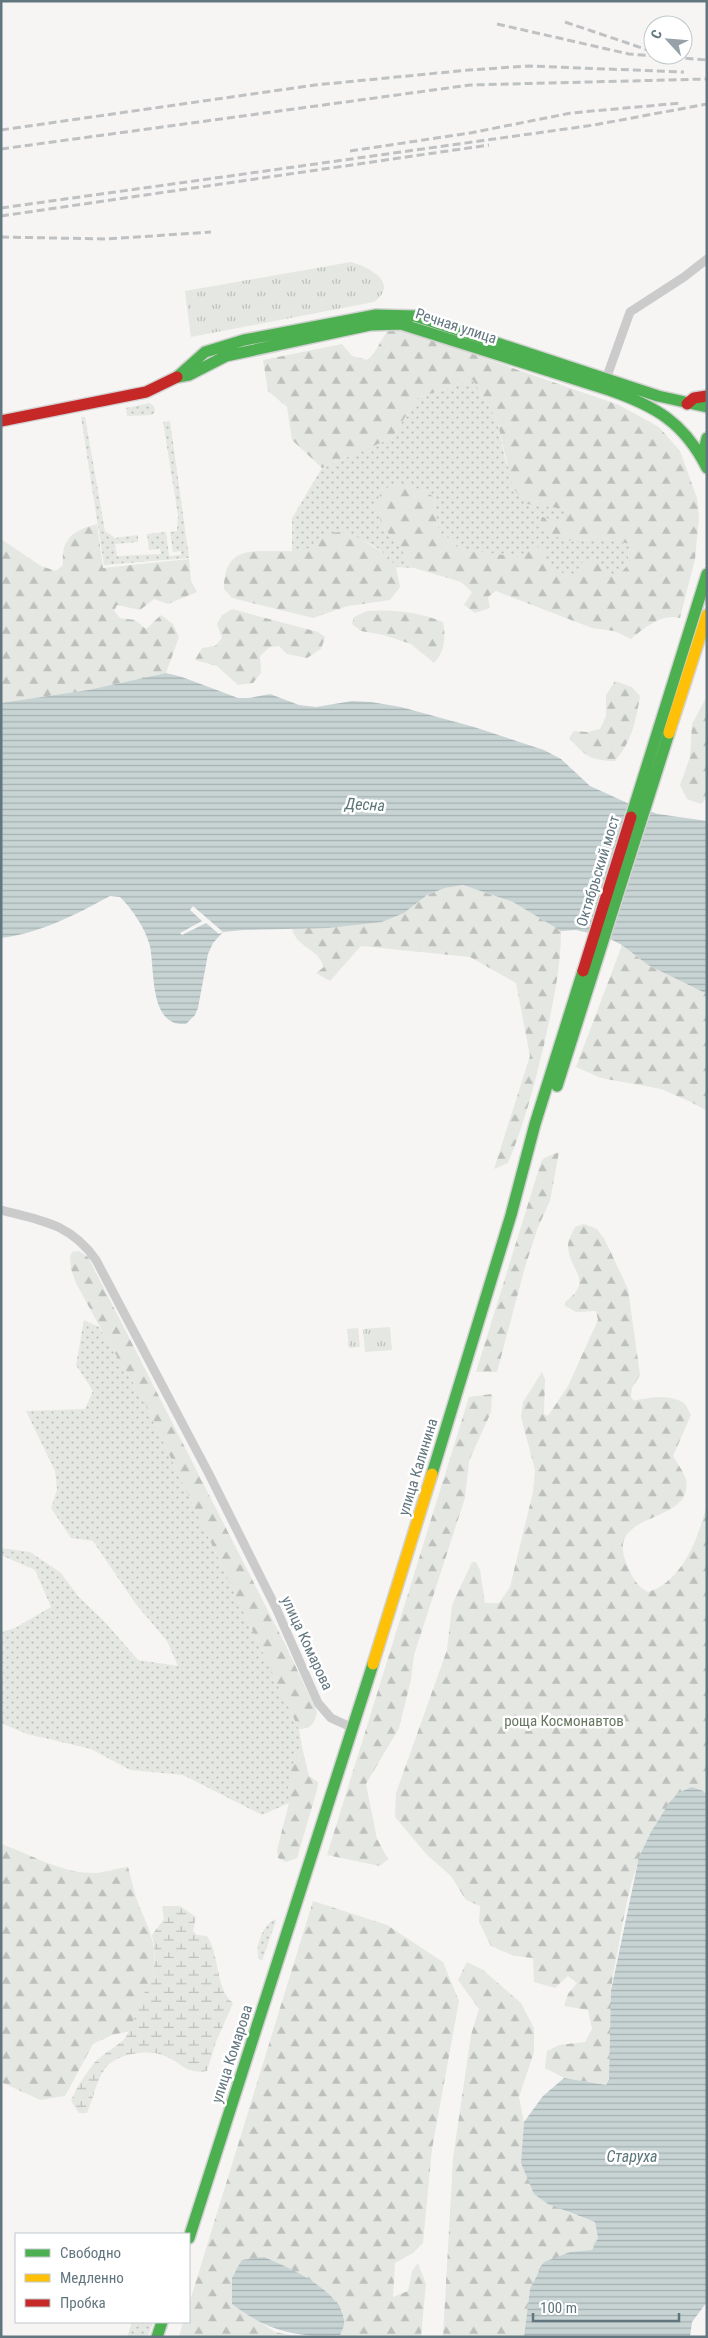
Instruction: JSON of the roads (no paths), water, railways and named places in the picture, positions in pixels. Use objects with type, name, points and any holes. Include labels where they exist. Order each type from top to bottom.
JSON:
[{"type":"main road","name":"Речная улица","points":[[1,421],[146,392],[178,377],[197,357],[215,348],[244,340],[343,320],[396,314],[415,316],[631,387],[707,408]]},
{"type":"main road","name":"Речная улица","points":[[178,377],[187,377],[212,361],[226,356],[370,325],[401,324],[593,386],[654,409],[671,420],[683,432],[705,463]]},
{"type":"main road","points":[[687,404],[694,398],[707,396]]},
{"type":"main road","points":[[705,463],[707,438]]},
{"type":"main road","name":"Октябрьский мост","points":[[539,1126],[707,574]]},
{"type":"main road","name":"Октябрьский мост","points":[[539,1126],[707,615]]},
{"type":"main road","name":"улица Калинина","points":[[353,1728],[539,1126]]},
{"type":"main road","name":"улица Комарова","points":[[190,2235],[353,1728]]},
{"type":"main road","points":[[157,2337],[162,2323]]},
{"type":"street","points":[[606,379],[630,312],[684,277],[707,259]]},
{"type":"street","name":"улица Комарова","points":[[1,1210],[36,1218],[70,1232],[87,1247],[96,1260],[209,1474],[276,1608],[318,1703],[331,1718],[353,1728]]},
{"type":"water","name":"Десна","points":[[166,673],[238,698],[270,694],[299,705],[316,707],[352,701],[401,707],[474,727],[544,750],[561,759],[590,786],[634,806],[658,814],[707,821],[707,994],[648,965],[622,945],[606,937],[576,930],[561,931],[513,902],[463,885],[445,888],[427,895],[404,913],[382,922],[328,928],[223,932],[213,943],[208,954],[198,1008],[195,1015],[186,1024],[174,1023],[165,1017],[156,996],[148,939],[138,920],[120,897],[110,896],[44,928],[1,938],[1,703],[88,690]]},
{"type":"water","name":"Старуха","points":[[692,1787],[703,1791],[707,1795],[707,2302],[692,2322],[690,2337],[524,2337],[530,2289],[544,2262],[570,2252],[592,2250],[598,2238],[595,2222],[548,2204],[534,2194],[521,2163],[524,2122],[543,2096],[564,2078],[606,2085],[609,2079],[611,1991],[639,1857],[651,1832],[669,1803],[678,1793]]},
{"type":"water","points":[[264,2257],[312,2281],[333,2299],[340,2309],[344,2320],[344,2326],[340,2335],[309,2335],[282,2330],[257,2320],[232,2304],[232,2278],[242,2260]]},
{"type":"railway","points":[[565,22],[643,48]]},
{"type":"railway","points":[[497,24],[629,54],[707,60]]},
{"type":"railway","points":[[1,130],[315,85],[469,70],[529,66],[684,72]]},
{"type":"railway","points":[[1,149],[470,85],[707,79]]},
{"type":"railway","points":[[350,151],[470,133],[571,113],[681,103]]},
{"type":"railway","points":[[1,208],[594,125],[707,104]]},
{"type":"railway","points":[[1,216],[489,145]]},
{"type":"railway","points":[[1,237],[107,239],[211,232]]},
{"type":"park label","name":"роща Космонавтов","points":[[564,1721]]}]
